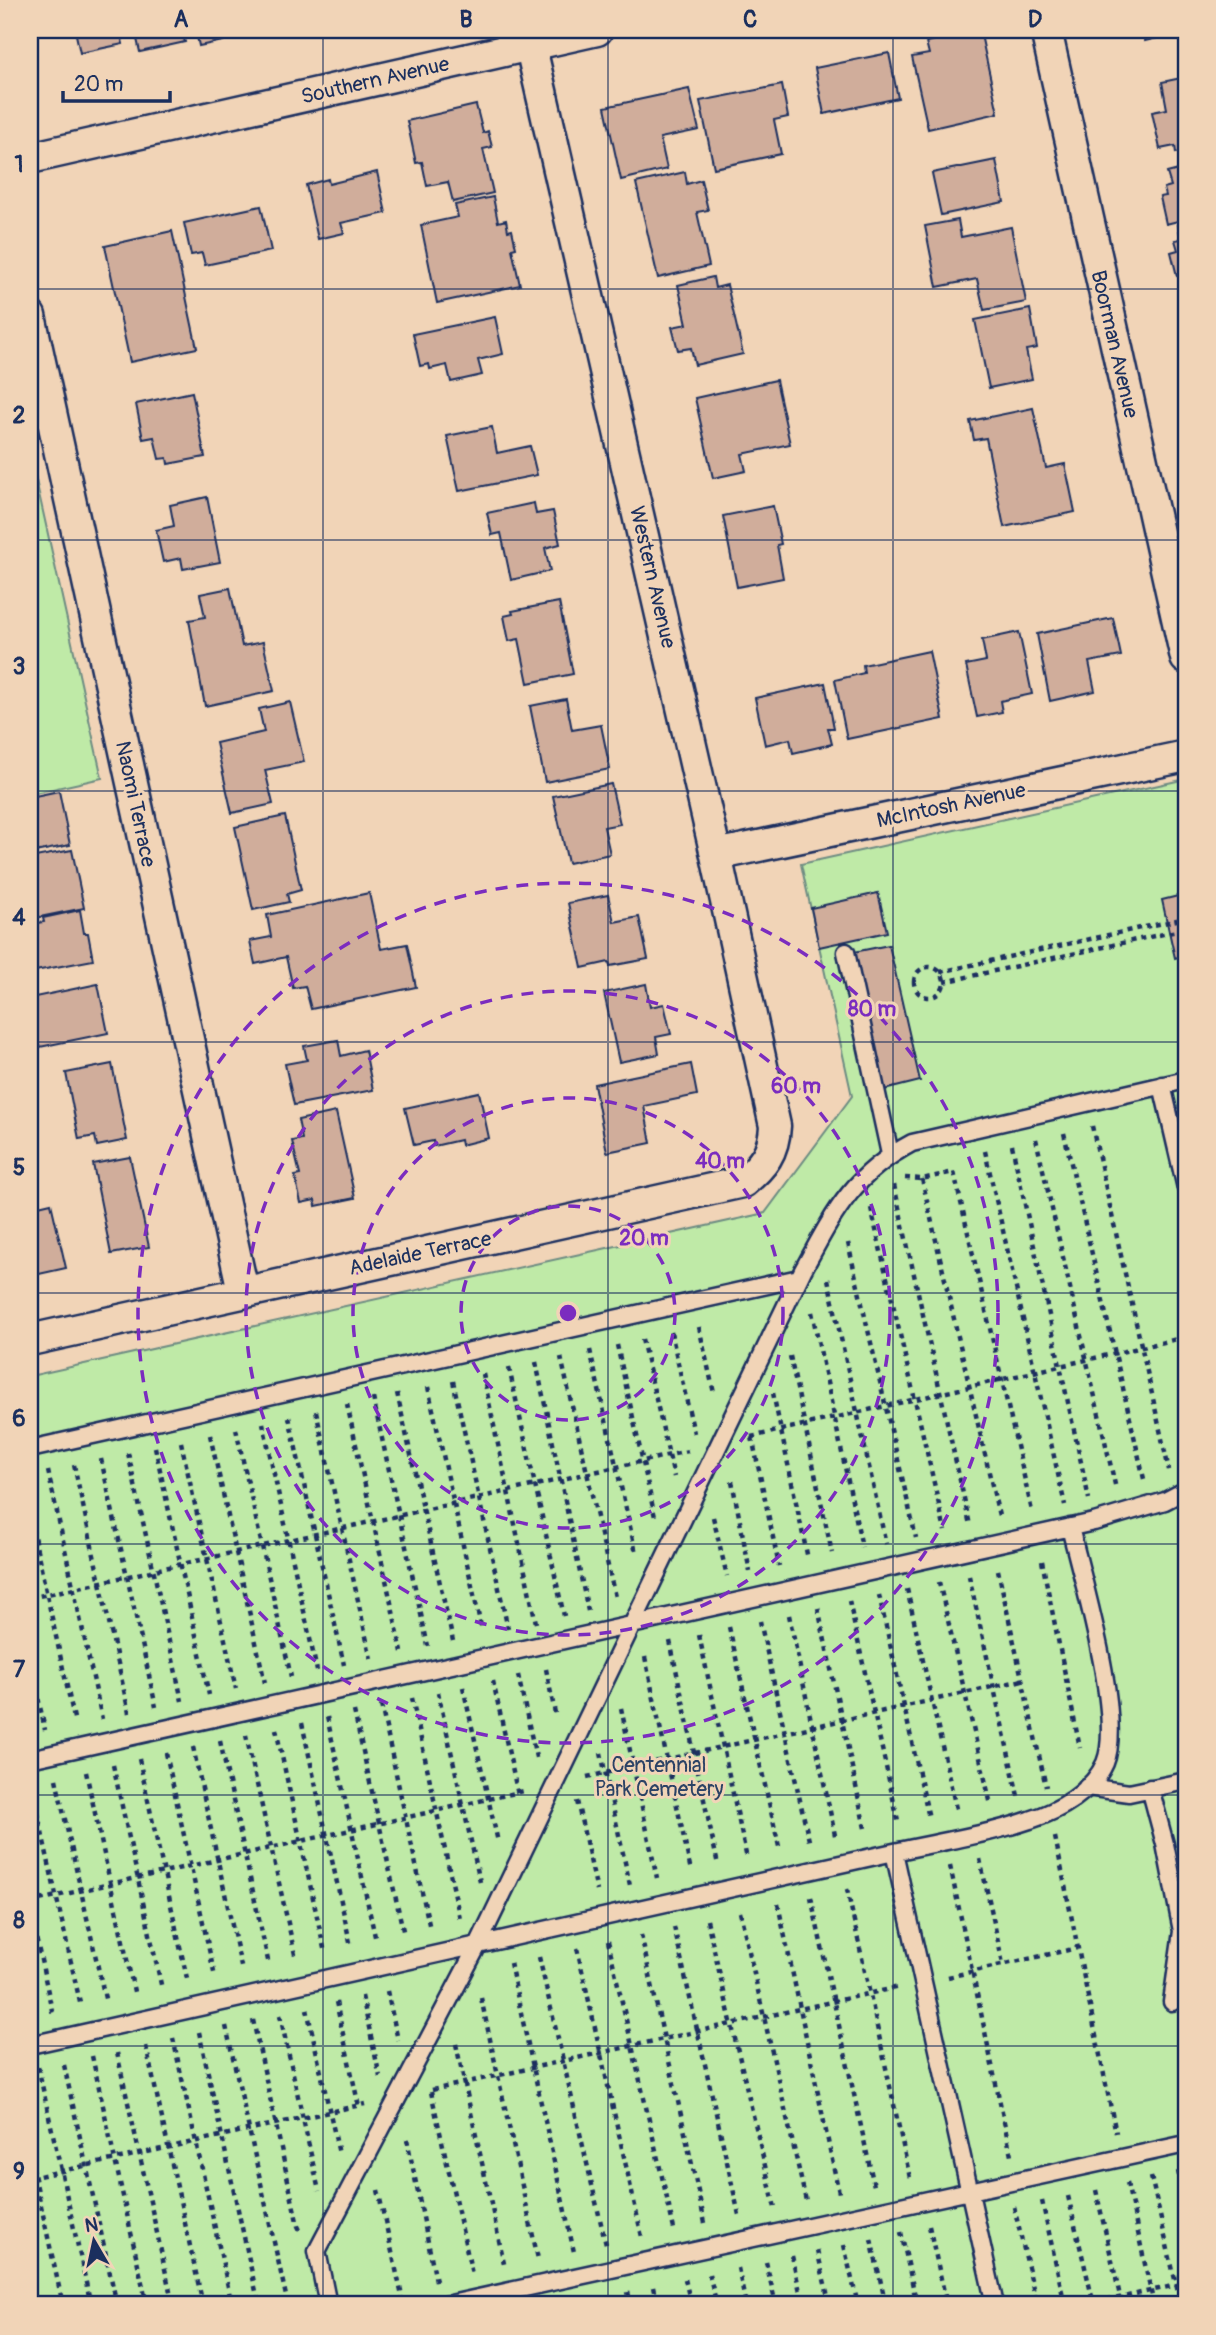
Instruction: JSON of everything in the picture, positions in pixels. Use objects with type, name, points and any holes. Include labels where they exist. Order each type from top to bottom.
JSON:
[{"type":"street","name":"Southern Avenue","points":[[30,158],[529,37],[597,30]]},
{"type":"street","name":"Boorman Avenue","points":[[1046,30],[1186,658]]},
{"type":"street","name":"Western Avenue","points":[[529,37],[716,855],[775,1126]]},
{"type":"street","name":"Naomi Terrace","points":[[30,316],[243,1291]]},
{"type":"street","name":"McIntosh Avenue","points":[[716,855],[1186,756]]},
{"type":"street","name":"Adelaide Terrace","points":[[30,1340],[743,1182],[759,1169],[769,1156],[775,1141],[775,1126]]},
{"type":"lane","points":[[846,952],[890,1154]]},
{"type":"lane","points":[[328,2305],[317,2251],[369,2152],[392,2099],[406,2081],[475,1950],[801,1274],[839,1204],[890,1154],[912,1143],[1186,1080]]},
{"type":"lane","points":[[1162,1085],[1186,1188]]},
{"type":"lane","points":[[36,1448],[665,1308],[801,1274]]},
{"type":"lane","points":[[30,1759],[1094,1522],[1150,1506],[1181,1493]]},
{"type":"lane","points":[[32,2045],[381,1966],[475,1950],[504,1938],[968,1836],[1024,1822],[1051,1811],[1080,1795],[1104,1763],[1110,1747],[1109,1707],[1099,1652],[1070,1527]]},
{"type":"lane","points":[[1087,1787],[1129,1793],[1186,1781]]},
{"type":"lane","points":[[1150,1788],[1182,1931],[1172,2002]]},
{"type":"lane","points":[[899,1851],[923,1982],[995,2305]]},
{"type":"lane","points":[[443,2299],[478,2298],[544,2285],[1180,2145]]},
{"type":"path","points":[[940,972],[1186,918]]},
{"type":"path","points":[[944,982],[1186,929]]},
{"type":"path","points":[[924,967],[933,967],[940,972],[944,982],[940,991],[931,996],[921,994],[915,986],[916,973],[924,967]]},
{"type":"path","points":[[1087,1102],[1142,1348],[1181,1493]]},
{"type":"path","points":[[1058,1108],[1150,1506]]},
{"type":"path","points":[[1031,1115],[1122,1514]]},
{"type":"path","points":[[1007,1120],[1094,1522]]},
{"type":"path","points":[[980,1126],[1070,1527]]},
{"type":"path","points":[[963,1551],[915,1400],[869,1172],[892,1178],[922,1179],[954,1172],[1037,1534],[1087,1787]]},
{"type":"path","points":[[892,1178],[940,1394],[963,1551],[1024,1822]]},
{"type":"path","points":[[922,1179],[970,1387],[1077,1948],[1154,2305]]},
{"type":"path","points":[[839,1204],[886,1406],[997,1829]]},
{"type":"path","points":[[819,1241],[857,1413],[1003,1965]]},
{"type":"path","points":[[801,1274],[870,1571],[972,1971],[1037,2305]]},
{"type":"path","points":[[694,1301],[834,2001],[880,2211],[886,2305]]},
{"type":"path","points":[[665,1308],[698,1449]]},
{"type":"path","points":[[636,1314],[684,1517]]},
{"type":"path","points":[[782,1314],[899,1851]]},
{"type":"path","points":[[612,1320],[663,1559]]},
{"type":"path","points":[[585,1325],[646,1596]]},
{"type":"path","points":[[555,1332],[588,1474],[631,1624],[803,2305]]},
{"type":"path","points":[[30,1598],[617,1468],[722,1441],[781,1431],[1186,1337]]},
{"type":"path","points":[[531,1338],[593,1632]]},
{"type":"path","points":[[504,1344],[569,1638]]},
{"type":"path","points":[[477,1350],[566,1762]]},
{"type":"path","points":[[764,1351],[871,1857]]},
{"type":"path","points":[[448,1356],[546,1803]]},
{"type":"path","points":[[422,1362],[528,1840]]},
{"type":"path","points":[[392,1368],[507,1883]]},
{"type":"path","points":[[743,1394],[841,1864],[920,2202],[947,2305]]},
{"type":"path","points":[[258,1398],[406,2081]]},
{"type":"path","points":[[231,1404],[357,1972],[443,2299]]},
{"type":"path","points":[[205,1410],[404,2305]]},
{"type":"path","points":[[175,1417],[347,2194]]},
{"type":"path","points":[[149,1423],[327,2231]]},
{"type":"path","points":[[123,1428],[298,2227],[317,2251]]},
{"type":"path","points":[[95,1434],[288,2305]]},
{"type":"path","points":[[68,1440],[259,2305]]},
{"type":"path","points":[[36,1448],[74,1588],[232,2305]]},
{"type":"path","points":[[703,1475],[779,1878],[800,2009],[859,2305]]},
{"type":"path","points":[[30,1518],[203,2305]]},
{"type":"path","points":[[693,1610],[753,1884]]},
{"type":"path","points":[[664,1616],[729,1889],[764,2017],[830,2305]]},
{"type":"path","points":[[30,1659],[173,2305]]},
{"type":"path","points":[[612,1666],[746,2240],[776,2305]]},
{"type":"path","points":[[591,1709],[710,2248]]},
{"type":"path","points":[[576,1792],[679,2255]]},
{"type":"path","points":[[30,1910],[117,2305]]},
{"type":"path","points":[[572,1924],[647,2262]]},
{"type":"path","points":[[533,1932],[612,2270]]},
{"type":"path","points":[[504,1938],[579,2277]]},
{"type":"path","points":[[32,2178],[1077,1948]]},
{"type":"path","points":[[475,1950],[497,2075],[544,2285]]},
{"type":"path","points":[[447,2003],[510,2291]]},
{"type":"path","points":[[32,2045],[91,2305]]},
{"type":"path","points":[[431,2090],[478,2298]]},
{"type":"path","points":[[1180,2145],[1186,2207]]},
{"type":"path","points":[[1146,2152],[1181,2305]]},
{"type":"path","points":[[30,2157],[32,2178],[62,2305]]},
{"type":"path","points":[[1090,2165],[1122,2305]]},
{"type":"path","points":[[1062,2171],[1091,2305],[1186,2283]]},
{"type":"path","points":[[1036,2176],[1065,2305]]},
{"type":"path","points":[[880,2211],[917,2305]]},
{"type":"path","points":[[746,2240],[746,2305]]},
{"type":"path","points":[[30,2291],[33,2305]]},
{"type":"green space","points":[[30,453],[102,778],[30,794]]},
{"type":"green space","name":"Centennial Park Cemetery","points":[[1186,779],[1186,2305],[30,2305],[30,1376],[765,1213],[852,1096],[801,864]]},
{"type":"building","points":[[75,30],[120,30],[123,44],[80,53]]},
{"type":"building","points":[[135,30],[232,30],[221,32],[223,41],[199,46],[196,32],[183,35],[185,42],[140,52]]},
{"type":"building","points":[[980,30],[998,113],[928,129],[912,57],[929,54],[926,42]]},
{"type":"building","points":[[1142,30],[1186,30],[1186,31],[1145,41]]},
{"type":"building","points":[[889,53],[898,98],[824,114],[815,68]]},
{"type":"building","points":[[1186,77],[1186,151],[1176,153],[1175,146],[1160,149],[1152,112],[1167,109],[1162,82]]},
{"type":"building","points":[[782,85],[788,117],[774,120],[781,154],[714,168],[700,101]]},
{"type":"building","points":[[689,89],[699,130],[660,138],[667,169],[621,180],[605,107]]},
{"type":"building","points":[[476,105],[483,133],[488,131],[492,147],[483,149],[493,193],[453,202],[448,182],[427,186],[422,162],[416,163],[407,121]]},
{"type":"building","points":[[996,160],[1004,202],[941,215],[932,173]]},
{"type":"building","points":[[1186,168],[1186,219],[1166,224],[1160,197],[1166,196],[1164,188],[1171,186],[1167,173]]},
{"type":"building","points":[[377,172],[386,213],[341,223],[344,233],[318,239],[306,185],[328,179],[329,184]]},
{"type":"building","points":[[685,172],[687,184],[701,180],[708,210],[697,212],[709,266],[658,278],[636,183]]},
{"type":"building","points":[[493,197],[498,222],[506,220],[508,231],[512,230],[516,248],[512,249],[520,285],[437,303],[421,225],[458,217],[455,205]]},
{"type":"building","points":[[261,206],[271,251],[205,265],[202,253],[191,255],[184,223]]},
{"type":"building","points":[[958,220],[961,237],[1011,227],[1026,302],[984,310],[977,279],[937,287],[925,226]]},
{"type":"building","points":[[1186,223],[1186,274],[1177,276],[1171,252],[1178,250],[1175,240],[1181,239],[1178,225]]},
{"type":"building","points":[[172,231],[197,348],[130,362],[105,246]]},
{"type":"building","points":[[713,277],[715,288],[727,285],[743,354],[695,365],[691,348],[678,350],[672,327],[687,324],[678,285]]},
{"type":"building","points":[[1030,309],[1037,348],[1026,350],[1032,379],[989,388],[975,320]]},
{"type":"building","points":[[495,317],[503,354],[478,360],[482,375],[451,382],[447,365],[430,369],[429,364],[420,366],[413,334]]},
{"type":"building","points":[[776,380],[790,444],[742,454],[746,471],[713,478],[695,398]]},
{"type":"building","points":[[192,392],[205,457],[168,464],[167,458],[159,459],[154,437],[143,439],[136,404]]},
{"type":"building","points":[[1033,408],[1046,468],[1065,464],[1075,512],[1004,527],[986,438],[974,440],[970,421]]},
{"type":"building","points":[[492,427],[497,453],[530,446],[537,475],[459,491],[447,436]]},
{"type":"building","points":[[207,497],[220,562],[183,569],[181,558],[163,562],[156,530],[174,526],[170,505]]},
{"type":"building","points":[[534,503],[536,514],[553,511],[560,544],[545,548],[550,571],[511,580],[501,533],[492,535],[487,513]]},
{"type":"building","points":[[773,506],[781,544],[777,545],[783,578],[737,587],[723,516]]},
{"type":"building","points":[[230,588],[242,646],[263,642],[274,691],[205,706],[189,620],[205,617],[200,594]]},
{"type":"building","points":[[559,602],[573,674],[528,683],[519,639],[509,641],[504,616],[513,614],[512,611]]},
{"type":"building","points":[[1113,618],[1121,656],[1089,662],[1095,691],[1050,701],[1037,634]]},
{"type":"building","points":[[1019,632],[1032,694],[1000,701],[1002,712],[977,717],[966,665],[986,661],[982,640]]},
{"type":"building","points":[[929,651],[943,719],[847,739],[835,680],[864,673],[863,665]]},
{"type":"building","points":[[825,683],[834,728],[828,728],[832,744],[793,753],[790,739],[765,745],[755,698]]},
{"type":"building","points":[[566,699],[572,730],[601,725],[610,769],[545,782],[530,706]]},
{"type":"building","points":[[290,702],[304,762],[265,770],[273,804],[232,813],[216,743],[264,732],[259,709]]},
{"type":"building","points":[[611,784],[620,824],[604,827],[610,854],[568,863],[553,796]]},
{"type":"building","points":[[59,791],[70,845],[30,853],[30,797]]},
{"type":"building","points":[[285,816],[301,890],[287,894],[289,902],[253,910],[235,827]]},
{"type":"building","points":[[72,850],[84,908],[30,919],[30,858]]},
{"type":"building","points":[[369,893],[381,949],[407,944],[416,987],[311,1009],[305,986],[293,988],[286,957],[255,964],[250,941],[271,937],[267,915]]},
{"type":"building","points":[[878,893],[887,932],[819,947],[811,908]]},
{"type":"building","points":[[1186,894],[1186,955],[1175,958],[1162,900]]},
{"type":"building","points":[[608,895],[614,922],[639,917],[648,959],[610,966],[609,962],[582,968],[568,903]]},
{"type":"building","points":[[80,910],[93,960],[30,972],[30,924],[44,922],[43,918]]},
{"type":"building","points":[[889,945],[920,1081],[884,1090],[854,952]]},
{"type":"building","points":[[98,984],[108,1033],[30,1049],[30,998]]},
{"type":"building","points":[[646,984],[650,1007],[664,1004],[671,1034],[656,1037],[659,1054],[619,1062],[604,993]]},
{"type":"building","points":[[338,1040],[341,1056],[365,1050],[373,1090],[294,1105],[285,1064],[307,1060],[304,1046]]},
{"type":"building","points":[[112,1064],[127,1140],[97,1146],[95,1136],[79,1139],[66,1073]]},
{"type":"building","points":[[691,1064],[697,1095],[644,1106],[651,1143],[607,1152],[594,1084]]},
{"type":"building","points":[[479,1092],[489,1138],[461,1145],[460,1140],[434,1146],[433,1141],[414,1145],[405,1108]]},
{"type":"building","points":[[336,1112],[355,1198],[316,1206],[315,1200],[301,1203],[295,1176],[300,1175],[292,1141],[302,1139],[298,1120]]},
{"type":"building","points":[[130,1157],[149,1247],[111,1254],[93,1164]]},
{"type":"building","points":[[51,1203],[66,1268],[30,1276],[30,1208]]}]
